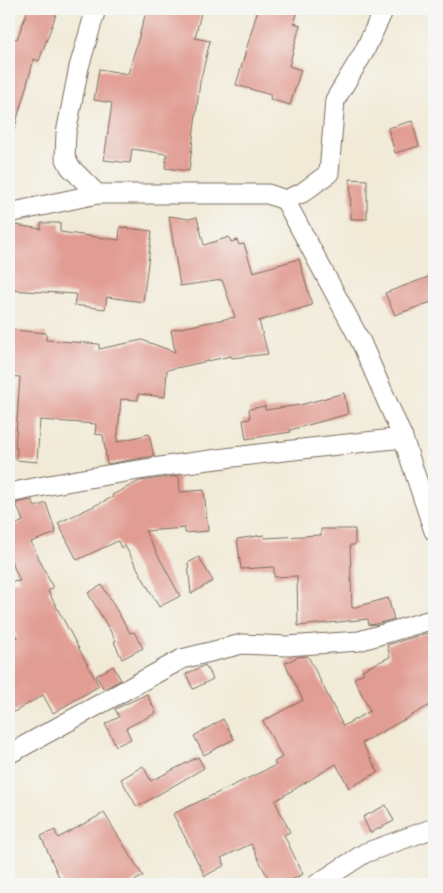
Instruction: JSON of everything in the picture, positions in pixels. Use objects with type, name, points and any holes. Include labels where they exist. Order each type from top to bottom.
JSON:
[{"type":"street","points":[[96,9],[79,67],[66,133],[65,157],[70,167],[98,194]]},
{"type":"street","points":[[9,213],[98,194],[268,194],[285,200],[302,193],[329,173],[335,100],[364,52],[384,9]]},
{"type":"street","points":[[285,200],[361,342],[403,438],[434,532]]},
{"type":"street","points":[[9,493],[72,480],[208,460],[403,438]]},
{"type":"street","points":[[9,754],[182,658],[242,644],[287,646],[359,641],[434,619]]},
{"type":"street","points":[[317,884],[365,853],[434,828]]},
{"type":"building","points":[[28,9],[58,9],[39,61],[34,59],[14,130],[9,130],[9,36],[17,39]]},
{"type":"building","points":[[147,9],[202,9],[195,38],[210,41],[200,82],[189,171],[165,168],[167,154],[132,149],[130,163],[104,160],[112,103],[94,100],[99,69],[128,74]]},
{"type":"building","points":[[258,9],[298,11],[294,23],[300,25],[289,66],[301,70],[290,105],[270,99],[271,95],[236,85]]},
{"type":"building","points":[[412,121],[419,146],[395,153],[388,128]]},
{"type":"building","points":[[350,179],[367,180],[367,219],[351,219]]},
{"type":"building","points":[[169,216],[189,219],[197,217],[204,245],[229,237],[231,242],[237,240],[239,245],[244,244],[253,272],[299,259],[312,305],[259,321],[268,354],[232,358],[231,356],[167,370],[165,397],[138,394],[138,400],[121,399],[117,442],[149,434],[154,456],[107,464],[103,435],[95,434],[96,424],[40,420],[37,462],[16,460],[17,448],[15,448],[20,377],[9,376],[13,330],[46,333],[46,340],[99,344],[99,349],[142,340],[175,352],[171,330],[235,317],[222,280],[180,286]]},
{"type":"building","points":[[41,223],[60,223],[60,232],[119,240],[120,227],[152,231],[143,302],[107,297],[105,309],[74,305],[76,294],[9,290],[9,224],[41,229]]},
{"type":"building","points":[[434,275],[434,301],[395,315],[385,293]]},
{"type":"building","points":[[344,393],[348,414],[290,430],[291,432],[246,439],[243,420],[250,419],[249,409],[265,406],[265,410],[300,405]]},
{"type":"building","points":[[179,476],[180,492],[204,490],[208,531],[185,533],[185,528],[145,531],[180,596],[159,607],[125,546],[121,548],[118,541],[77,560],[58,523],[113,497],[112,495],[140,481]]},
{"type":"building","points":[[32,500],[35,507],[46,503],[56,533],[31,542],[53,588],[48,591],[99,686],[53,713],[43,695],[9,715],[9,641],[17,637],[9,622],[9,582],[20,581],[9,556],[9,528],[23,521],[16,503]]},
{"type":"building","points":[[321,529],[355,529],[355,545],[350,545],[352,608],[388,598],[394,619],[369,625],[368,619],[298,626],[297,576],[274,577],[274,567],[241,569],[237,539],[264,535],[265,538],[321,535]]},
{"type":"building","points":[[199,557],[213,581],[191,594],[188,563]]},
{"type":"building","points":[[102,585],[130,633],[134,632],[143,648],[122,659],[114,642],[116,641],[88,593]]},
{"type":"building","points":[[434,631],[434,703],[362,743],[378,772],[349,788],[336,764],[275,801],[290,832],[284,835],[303,874],[284,884],[271,884],[251,844],[221,858],[225,865],[205,876],[173,814],[276,765],[274,762],[282,757],[263,721],[303,700],[285,663],[298,657],[308,656],[343,726],[370,711],[354,678],[364,673],[362,670],[390,657],[387,645]]},
{"type":"building","points":[[205,665],[213,679],[193,689],[186,674]]},
{"type":"building","points":[[113,666],[121,680],[104,689],[96,676]]},
{"type":"building","points":[[147,694],[156,713],[126,728],[131,739],[116,746],[105,724],[119,717],[115,709]]},
{"type":"building","points":[[223,719],[234,739],[204,755],[194,736]]},
{"type":"building","points":[[198,757],[204,768],[137,807],[121,779],[143,766],[151,781]]},
{"type":"building","points":[[386,805],[394,821],[370,833],[363,817]]},
{"type":"building","points":[[104,813],[143,876],[129,884],[62,884],[41,836],[55,830],[58,838]]}]
